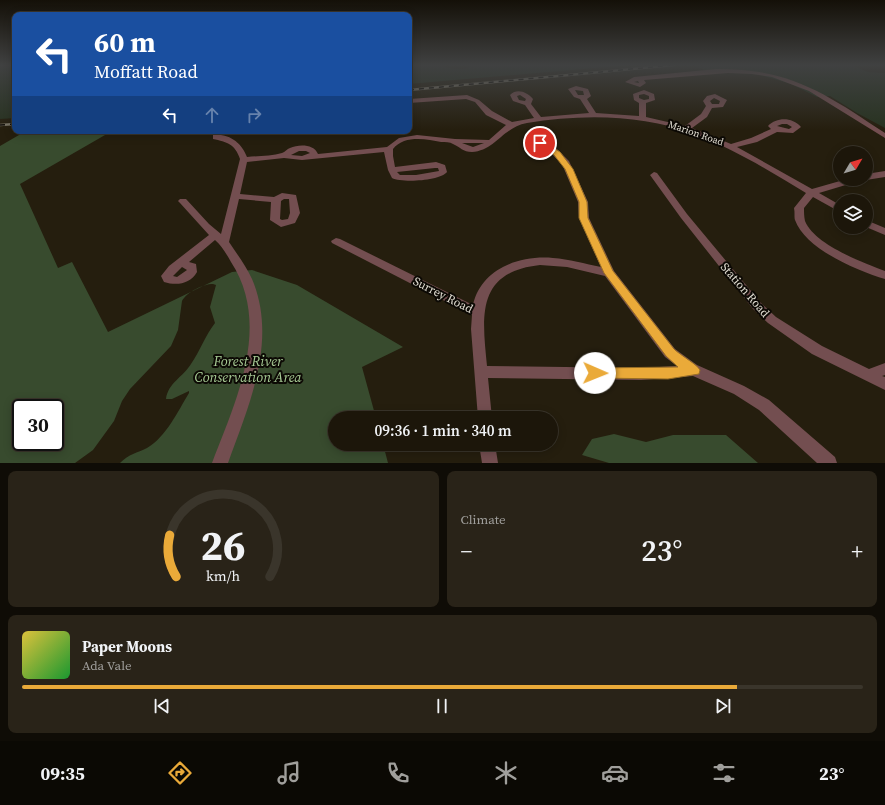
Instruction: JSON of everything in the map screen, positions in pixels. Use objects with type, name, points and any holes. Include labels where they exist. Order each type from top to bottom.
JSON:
[{"type":"street","points":[[805,87],[819,92],[885,136]]},
{"type":"street","points":[[392,170],[436,165],[444,169],[440,174],[398,178],[392,170],[388,153],[389,149],[395,142],[413,137],[426,136],[455,141],[460,146],[472,150],[483,147],[511,125],[489,113],[477,101],[467,97],[412,101]]},
{"type":"street","points":[[583,98],[593,114]]},
{"type":"street","points":[[642,118],[643,102]]},
{"type":"street","points":[[527,104],[540,120]]},
{"type":"street","points":[[688,128],[704,115],[710,106]]},
{"type":"street","name":"Marion Road","points":[[511,125],[593,114],[642,118],[688,128],[731,146],[833,205]]},
{"type":"street","points":[[731,146],[754,140],[776,130]]},
{"type":"street","points":[[182,263],[220,239],[236,196],[243,160],[241,148],[236,142],[226,138],[216,137]]},
{"type":"street","points":[[531,139],[552,149],[566,163],[583,202],[584,218],[609,273],[670,353],[680,362],[694,370],[739,390],[764,405],[829,463]]},
{"type":"street","points":[[243,160],[286,155],[294,158],[308,157],[389,149]]},
{"type":"street","points":[[873,176],[885,174]]},
{"type":"street","name":"Station Road","points":[[654,175],[707,245],[757,306],[772,320],[817,350],[885,384]]},
{"type":"street","points":[[833,186],[812,192],[799,208],[798,214],[803,227],[822,244],[863,266],[885,275]]},
{"type":"street","points":[[236,196],[276,200]]},
{"type":"street","points":[[182,200],[220,239],[246,280],[251,295],[256,331],[254,358],[250,380],[220,463]]},
{"type":"street","points":[[873,226],[885,232]]},
{"type":"street","name":"Surrey Road","points":[[336,241],[478,313],[480,372],[484,411]]},
{"type":"street","points":[[478,313],[480,298],[486,286],[505,270],[525,262],[558,261],[609,273]]},
{"type":"street","points":[[869,375],[885,369]]},
{"type":"street","points":[[480,372],[641,374],[694,370]]},
{"type":"street","points":[[488,451],[490,463]]},
{"type":"green space","points":[[0,87],[12,87],[12,118],[0,119]]},
{"type":"green space","points":[[796,87],[885,87],[885,128],[830,96],[817,97]]},
{"type":"green space","points":[[26,134],[107,134],[20,184],[58,268],[72,262],[108,332],[191,292],[182,301],[178,330],[171,346],[130,389],[122,401],[114,421],[93,450],[75,463],[0,463],[0,146],[19,135]]},
{"type":"green space","name":"Forest River Conservation Area","points":[[252,270],[297,285],[403,347],[362,367],[374,411],[328,411],[328,451],[385,451],[388,463],[120,463],[130,456],[147,448],[166,431],[189,393],[189,391],[172,399],[166,399],[167,393],[173,384],[188,369],[215,323],[210,307],[216,285],[213,284],[203,286],[232,272]]},
{"type":"green space","points":[[614,434],[646,442],[673,435],[726,435],[758,463],[609,463],[582,455],[592,439]]},
{"type":"railway","points":[[412,90],[445,87]]},
{"type":"railway","points":[[0,125],[12,124]]},
{"type":"route","points":[[540,143],[552,149],[566,163],[583,202],[584,218],[591,237],[609,273],[670,353],[680,362],[694,370],[641,374],[595,373]]}]
